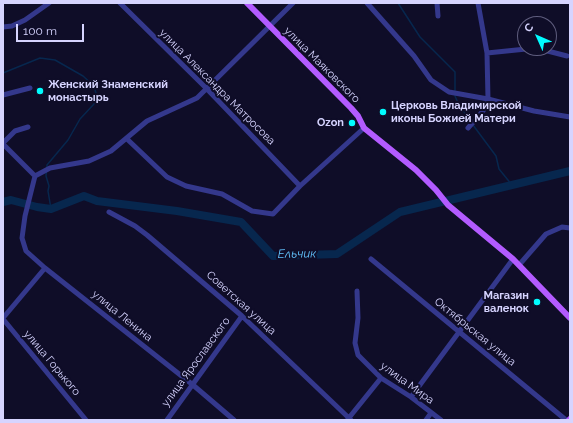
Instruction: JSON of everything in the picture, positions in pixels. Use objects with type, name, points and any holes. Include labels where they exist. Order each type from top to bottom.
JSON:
[{"type":"main road","name":"улица Маяковского","points":[[247,3],[351,108],[358,116],[364,128],[416,170],[436,190],[448,205],[513,259]]},
{"type":"main road","points":[[513,259],[570,318]]},
{"type":"street","points":[[3,27],[12,26],[25,20],[49,3]]},
{"type":"street","name":"улица Александра Матросова","points":[[120,3],[206,88],[300,186]]},
{"type":"street","points":[[28,127],[15,131],[3,143],[35,176],[50,168],[89,160],[110,151],[127,139],[147,121],[197,98],[293,3]]},
{"type":"street","points":[[367,3],[414,56],[431,80],[449,92],[488,99],[534,111],[570,117]]},
{"type":"street","points":[[437,3],[438,16]]},
{"type":"street","points":[[468,128],[483,111],[488,99],[487,53],[478,3]]},
{"type":"street","points":[[487,53],[536,48],[567,56]]},
{"type":"street","points":[[3,95],[30,88]]},
{"type":"street","points":[[127,139],[167,177],[186,186],[222,194],[252,211],[273,214],[300,186],[364,128]]},
{"type":"street","name":"улица Ленина","points":[[35,176],[25,216],[22,238],[26,251],[45,268],[193,385],[234,420]]},
{"type":"street","name":"Советская улица","points":[[109,212],[135,226],[147,235],[242,316],[349,419]]},
{"type":"street","points":[[519,265],[546,234],[562,227],[570,228]]},
{"type":"street","points":[[411,397],[513,259]]},
{"type":"street","name":"Октябрьская улица","points":[[371,260],[566,420]]},
{"type":"street","points":[[3,319],[45,268]]},
{"type":"street","name":"улица Мира","points":[[357,290],[358,318],[355,343],[358,355],[381,378],[411,397],[441,420]]},
{"type":"street","name":"улица Ярославского","points":[[167,420],[242,316]]},
{"type":"street","name":"улица Горького","points":[[3,319],[86,420]]},
{"type":"street","points":[[349,419],[381,378]]},
{"type":"street","points":[[426,420],[431,413]]},
{"type":"waterway","points":[[398,3],[420,37],[455,72],[455,96],[471,122]]},
{"type":"waterway","points":[[3,73],[40,58],[55,60],[83,76],[94,86],[97,97],[94,104],[80,119],[68,140],[47,165],[46,176],[49,186],[48,191],[51,209]]},
{"type":"waterway","points":[[473,125],[496,156],[499,169],[512,185]]},
{"type":"waterway","name":"Ельчик","points":[[3,202],[11,200],[51,209],[84,196],[97,201],[177,211],[241,222],[273,256],[337,254],[400,212],[570,171]]},
{"type":"place","name":"Женский Знаменский монастырь","points":[[40,91]]},
{"type":"place","name":"Церковь Владимирской иконы Божией Матери","points":[[383,112]]},
{"type":"place","name":"Ozon","points":[[352,123]]},
{"type":"place","name":"Магазин валенок","points":[[537,302]]}]
